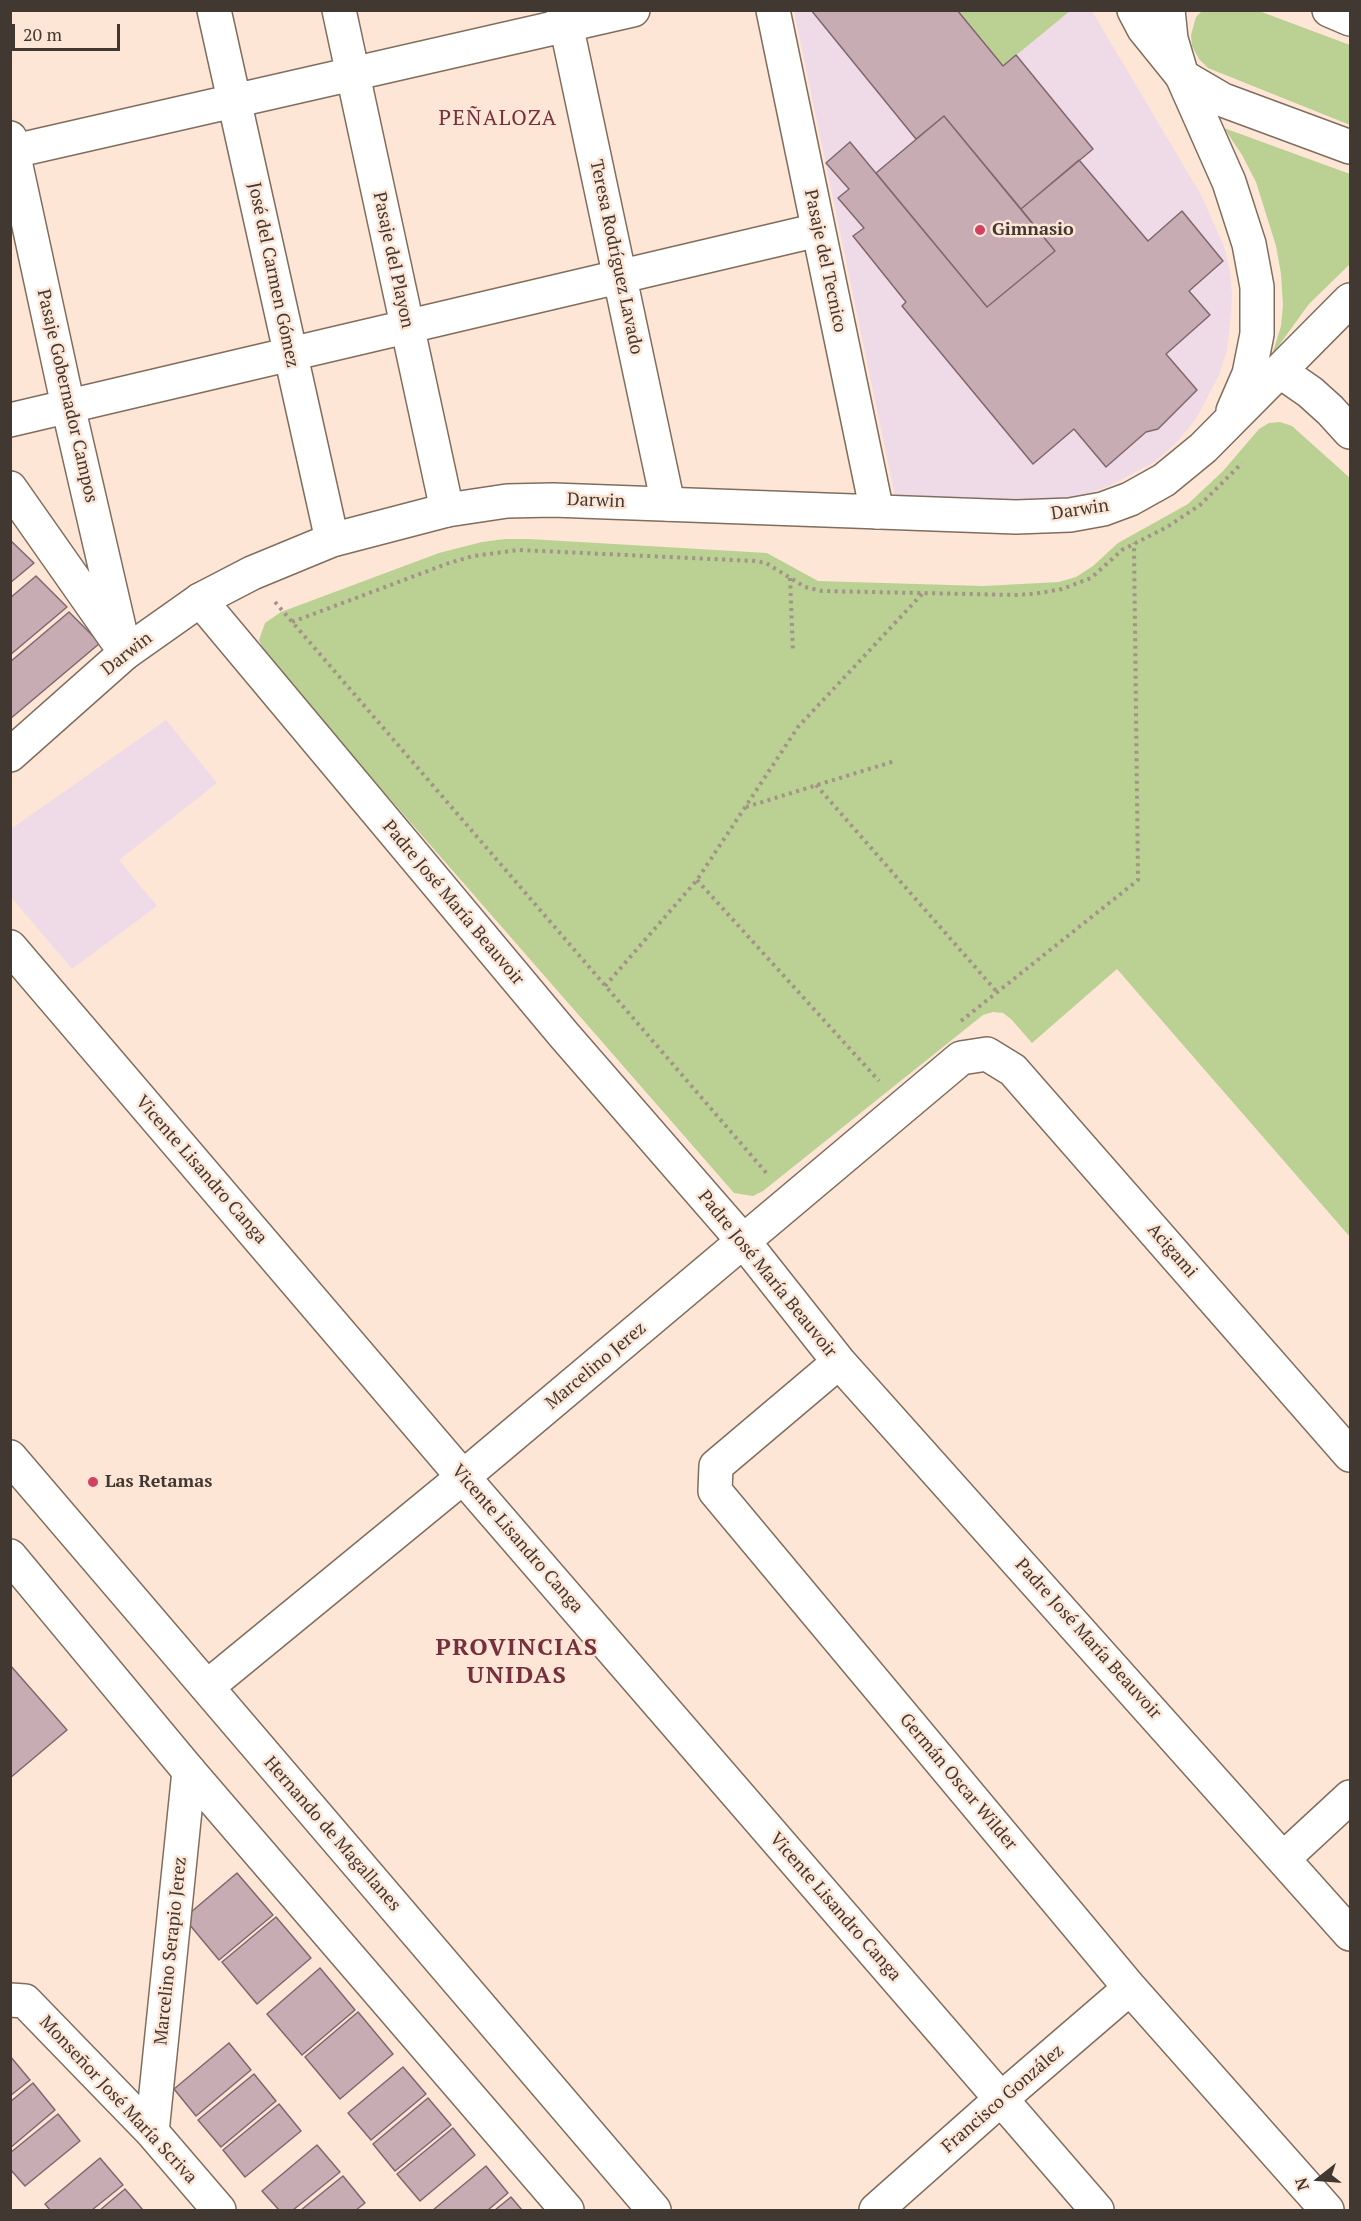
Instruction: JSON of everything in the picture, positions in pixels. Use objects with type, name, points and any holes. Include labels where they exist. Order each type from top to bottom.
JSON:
[{"type":"street","name":"José del Carmen Gómez","points":[[214,10],[332,540]]},
{"type":"street","name":"Pasaje del Playon","points":[[339,10],[447,510]]},
{"type":"street","points":[[12,147],[353,74],[565,18],[633,10]]},
{"type":"street","name":"Pasaje del Tecnico","points":[[773,10],[877,512]]},
{"type":"street","points":[[1134,10],[1144,29],[1182,76],[1222,100],[1350,147]]},
{"type":"street","points":[[1168,10],[1171,39],[1182,76]]},
{"type":"street","name":"Teresa Rodríguez Lavado","points":[[565,18],[668,504]]},
{"type":"street","name":"Darwin","points":[[1182,76],[1229,182],[1249,244],[1257,287],[1257,334],[1248,374],[1226,426]]},
{"type":"street","name":"Pasaje Gobernador Campos","points":[[12,147],[125,653]]},
{"type":"street","points":[[10,420],[818,230]]},
{"type":"street","name":"Darwin","points":[[10,755],[125,653],[200,600],[252,573],[332,540],[447,510],[519,501],[553,500],[1016,517],[1070,515],[1103,509],[1130,500],[1164,480],[1226,426],[1350,300]]},
{"type":"street","points":[[1281,372],[1310,392],[1350,432]]},
{"type":"street","points":[[10,488],[125,653]]},
{"type":"street","name":"Padre José María Beauvoir","points":[[200,600],[556,1026],[744,1242],[839,1362],[1350,1934]]},
{"type":"street","name":"Vicente Lisandro Canga","points":[[10,947],[1096,2211]]},
{"type":"street","name":"Marcelino Jerez","points":[[207,1687],[463,1477],[961,1059],[987,1054]]},
{"type":"street","name":"Acigami","points":[[987,1054],[1013,1070],[1350,1455]]},
{"type":"street","name":"Germán Oscar Wilder","points":[[839,1362],[716,1466],[715,1491],[1130,1988],[1327,2211]]},
{"type":"street","name":"Hernando de Magallanes","points":[[10,1457],[654,2211]]},
{"type":"street","points":[[10,1556],[189,1771],[567,2211]]},
{"type":"street","name":"Marcelino Serapio Jerez","points":[[152,2132],[189,1771]]},
{"type":"street","points":[[1284,1858],[1350,1797]]},
{"type":"street","name":"Francisco González","points":[[876,2211],[1130,1988]]},
{"type":"street","name":"Monseñor José María Scriva","points":[[10,2001],[25,2001],[152,2132],[219,2211]]},
{"type":"path","points":[[292,622],[449,563],[497,552],[519,550],[755,561],[766,564],[813,590],[1018,595],[1062,589],[1091,578],[1113,556],[1167,527],[1200,505],[1247,457]]},
{"type":"path","points":[[953,1027],[1138,880],[1134,543]]},
{"type":"path","points":[[252,573],[790,1202]]},
{"type":"path","points":[[790,578],[793,652]]},
{"type":"path","points":[[606,986],[697,880],[798,727],[813,708],[923,593]]},
{"type":"path","points":[[746,807],[895,761]]},
{"type":"path","points":[[816,785],[997,992]]},
{"type":"path","points":[[697,880],[881,1084]]},
{"type":"path","points":[[768,1175],[777,1168]]},
{"type":"shaded area","points":[[794,11],[957,11],[1003,66],[1070,11],[1092,11],[1201,195],[1224,246],[1230,272],[1232,296],[1230,324],[1227,350],[1219,375],[1196,419],[1177,442],[1156,461],[1109,486],[1081,496],[1052,502],[895,496]]},
{"type":"shaded area","points":[[166,720],[217,783],[119,860],[157,906],[72,969],[11,897],[11,829]]},
{"type":"green space","points":[[1203,10],[1259,11],[1350,45],[1350,125],[1208,68],[1199,59],[1192,46],[1191,35],[1196,17]]},
{"type":"green space","points":[[957,11],[1070,11],[1003,66]]},
{"type":"green space","points":[[1224,128],[1350,174],[1350,264],[1309,304],[1272,355],[1281,326],[1283,305],[1276,246],[1256,182]]},
{"type":"green space","points":[[1280,422],[1292,426],[1350,478],[1350,1237],[1117,969],[1032,1043],[1003,1013],[993,1012],[983,1015],[763,1191],[753,1196],[734,1193],[267,658],[259,640],[265,623],[281,612],[439,553],[482,542],[505,539],[767,553],[818,581],[983,586],[1059,582],[1076,577],[1093,566],[1118,543],[1188,504],[1223,471],[1259,429],[1269,423]]},
{"type":"building","points":[[811,10],[957,10],[1003,66],[1016,55],[1093,149],[1021,209],[944,116],[916,139]]},
{"type":"building","name":"Gimnasio","points":[[944,116],[1055,251],[987,307],[876,173]]},
{"type":"building","points":[[850,142],[987,307],[1055,251],[1021,209],[1079,160],[1148,241],[1182,211],[1223,261],[1189,291],[1210,315],[1166,354],[1197,390],[1158,429],[1146,432],[1106,467],[1074,429],[1033,464],[902,306],[906,302],[853,236],[864,228],[838,198],[849,189],[826,163]]},
{"type":"building","points":[[10,540],[34,563],[10,583]]},
{"type":"building","points":[[36,576],[67,607],[10,655],[10,598]]},
{"type":"building","points":[[69,612],[100,643],[10,719],[10,662]]},
{"type":"building","points":[[10,1665],[67,1730],[10,1778]]},
{"type":"building","points":[[237,1873],[273,1915],[219,1960],[184,1918]]},
{"type":"building","points":[[276,1917],[311,1958],[257,2004],[222,1962]]},
{"type":"building","points":[[320,1968],[355,2010],[302,2055],[267,2014]]},
{"type":"building","points":[[358,2012],[393,2054],[340,2099],[305,2057]]},
{"type":"building","points":[[229,2043],[251,2070],[196,2116],[174,2089]]},
{"type":"building","points":[[10,2056],[30,2080],[10,2096]]},
{"type":"building","points":[[403,2067],[426,2094],[371,2140],[348,2113]]},
{"type":"building","points":[[254,2074],[276,2101],[221,2147],[198,2120]]},
{"type":"building","points":[[33,2083],[55,2110],[10,2148],[10,2102]]},
{"type":"building","points":[[428,2098],[451,2125],[395,2171],[373,2144]]},
{"type":"building","points":[[279,2104],[301,2131],[245,2177],[223,2150]]},
{"type":"building","points":[[58,2114],[80,2141],[25,2186],[10,2169],[10,2153]]},
{"type":"building","points":[[453,2128],[475,2155],[420,2201],[397,2174]]},
{"type":"building","points":[[317,2145],[340,2172],[293,2210],[279,2210],[262,2191]]},
{"type":"building","points":[[100,2158],[123,2185],[92,2210],[50,2210],[45,2204]]},
{"type":"building","points":[[486,2166],[508,2193],[488,2210],[433,2210]]},
{"type":"building","points":[[343,2176],[365,2203],[356,2210],[301,2210]]},
{"type":"building","points":[[125,2189],[143,2210],[100,2210]]},
{"type":"building","points":[[511,2197],[522,2210],[495,2210]]},
{"type":"place","name":"Gimnasio","points":[[980,230]]},
{"type":"place","name":"Las Retamas","points":[[93,1482]]},
{"type":"district","name":"PEÑALOZA","points":[[498,119]]},
{"type":"district","name":"PROVINCIAS UNIDAS","points":[[517,1662]]}]
